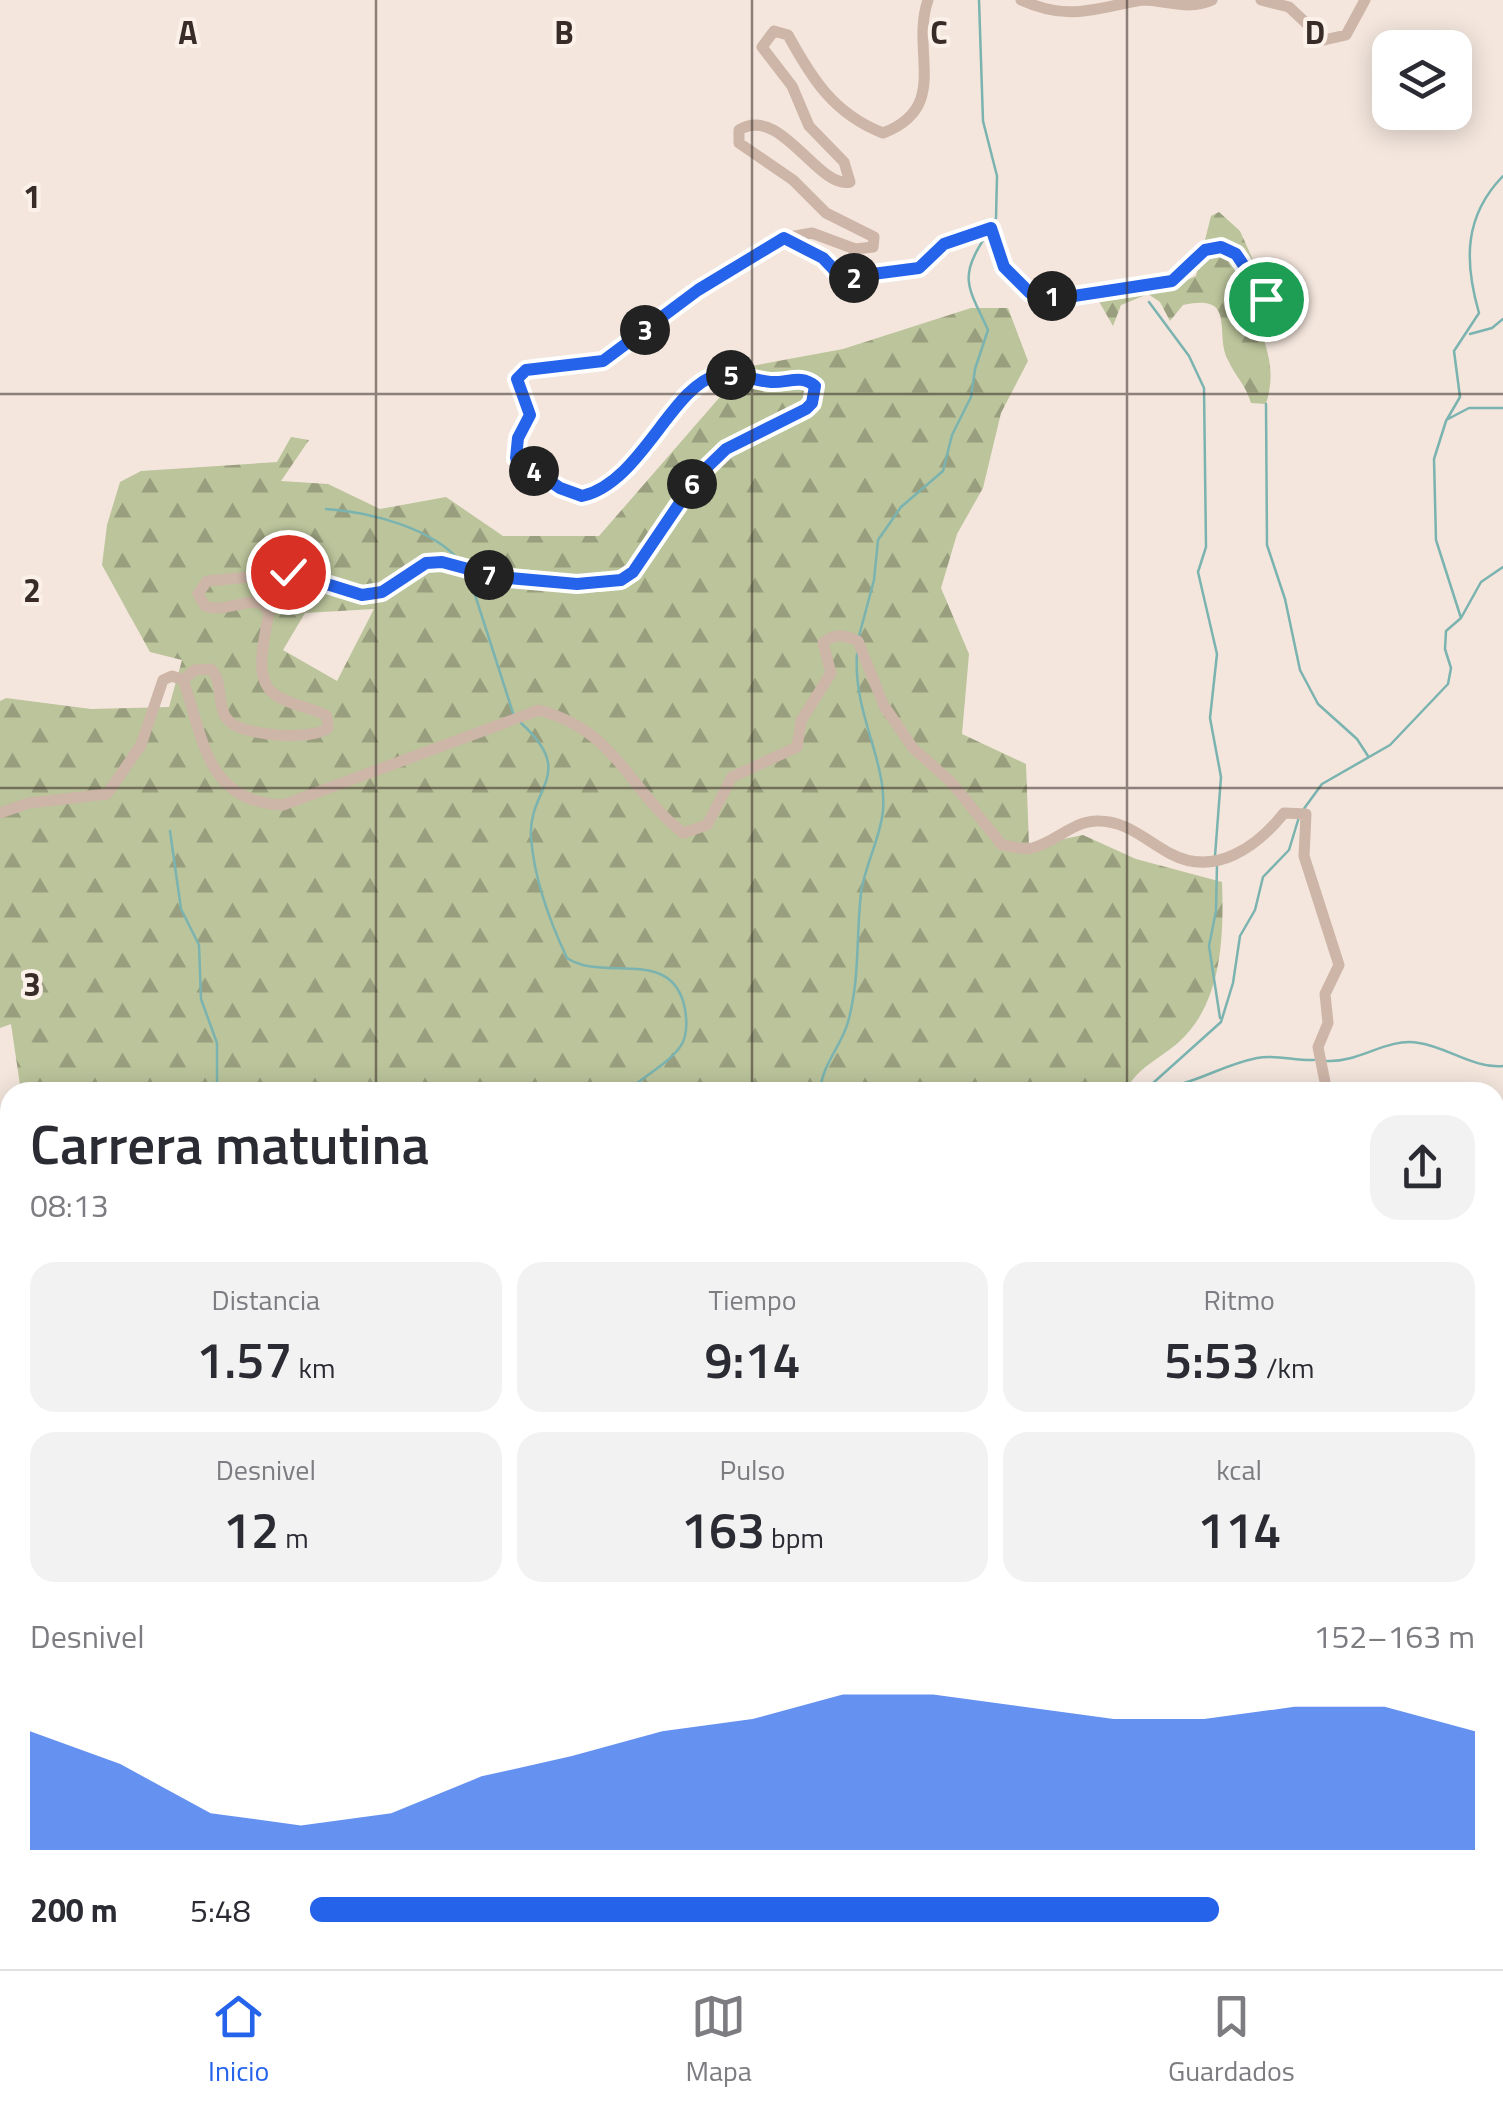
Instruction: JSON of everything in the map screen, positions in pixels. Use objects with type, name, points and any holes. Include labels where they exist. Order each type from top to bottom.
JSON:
[{"type":"street","points":[[183,680],[194,670],[211,669],[219,681],[226,718],[242,729],[297,736],[320,734],[328,728],[327,716],[277,696],[268,687],[262,650],[269,613],[263,604],[248,602],[222,610],[205,606],[198,594],[206,581],[296,573],[340,592],[362,595],[382,592],[426,563],[442,562],[498,577],[554,582],[609,583],[633,572],[698,476],[726,449],[806,409],[812,403],[815,386],[801,378],[773,382],[730,374],[713,376],[687,398],[625,470],[607,486],[582,496],[560,488],[516,458],[518,438],[530,415],[517,379],[526,370],[603,361],[698,290],[790,237],[812,233],[867,251],[876,242],[868,233],[826,213],[793,180],[739,143],[740,130],[749,124],[766,125],[834,180],[846,184],[852,178],[844,162],[809,126],[799,98],[762,47],[766,38],[774,31],[788,35],[820,91],[847,116],[882,133],[910,118],[923,100],[922,25],[928,0]]},
{"type":"street","points":[[1021,0],[1067,14],[1142,0],[1188,5],[1212,0]]},
{"type":"street","points":[[1261,0],[1289,7],[1324,40],[1346,35],[1366,0]]},
{"type":"street","points":[[790,237],[823,258],[842,278],[861,278],[919,268],[944,244],[991,228],[1012,279],[1030,293],[1052,296],[1097,294],[1172,281],[1205,250],[1221,247],[1236,254],[1266,299]]},
{"type":"street","points":[[0,813],[29,803],[106,794],[141,745],[163,680],[177,676],[183,680],[202,751],[214,772],[258,804],[284,804],[539,710],[591,730],[683,834],[707,825],[732,776],[797,746],[801,721],[830,674],[822,643],[830,636],[845,636],[858,641],[884,706],[914,748],[952,783],[1002,845],[1031,849],[1074,826],[1106,821],[1149,836],[1186,860],[1216,862],[1255,844],[1284,813],[1306,814],[1304,856],[1340,965],[1326,994],[1328,1023],[1318,1047],[1325,1082]]},
{"type":"green space","points":[[1219,212],[1240,231],[1258,271],[1255,306],[1270,367],[1266,404],[1251,403],[1228,360],[1221,318],[1211,305],[1183,305],[1170,321],[1160,302],[1148,294],[1121,305],[1113,326],[1097,298],[1168,288],[1196,276],[1211,216]]},
{"type":"green space","points":[[971,308],[1008,308],[1028,361],[1001,413],[983,488],[957,534],[941,588],[969,654],[962,734],[1026,764],[1029,846],[1083,835],[1136,859],[1222,882],[1218,968],[1205,1007],[1180,1041],[1131,1082],[20,1082],[11,1024],[0,1028],[0,701],[6,698],[91,709],[169,707],[182,660],[150,652],[102,565],[107,525],[120,482],[141,471],[277,462],[291,437],[309,440],[281,481],[328,484],[380,509],[446,497],[503,536],[599,536],[746,367],[843,349]],"holes":[[[374,609],[337,681],[283,650],[305,613]]]},
{"type":"waterway","points":[[979,0],[983,121],[997,176],[996,218],[991,224]]},
{"type":"waterway","points":[[1303,810],[1322,784],[1390,745],[1448,684],[1451,668],[1445,649],[1446,631],[1461,618],[1436,540],[1434,459],[1446,421],[1460,397],[1454,351],[1479,313],[1471,275],[1474,223],[1490,191],[1503,176]]},
{"type":"waterway","points":[[859,636],[874,580],[878,540],[901,507],[943,471],[952,435],[971,397],[975,369],[988,330],[971,293],[969,273],[986,236]]},
{"type":"waterway","points":[[1149,302],[1189,356],[1204,388],[1206,547],[1198,572],[1217,654],[1210,718],[1221,777],[1215,856]]},
{"type":"waterway","points":[[1470,334],[1492,328],[1503,319]]},
{"type":"waterway","points":[[1266,404],[1267,545],[1285,599],[1300,670],[1318,704],[1357,739],[1368,756]]},
{"type":"waterway","points":[[1448,419],[1469,408],[1503,408]]},
{"type":"waterway","points":[[326,509],[400,524],[434,540],[461,562]]},
{"type":"waterway","points":[[1461,618],[1481,582],[1503,567]]},
{"type":"waterway","points":[[468,573],[513,713]]},
{"type":"waterway","points":[[822,1082],[852,1006],[861,893],[883,811],[880,773],[860,697],[857,654]]},
{"type":"waterway","points":[[521,723],[546,756],[546,781],[536,805],[531,837],[543,899],[567,958],[599,968],[652,971],[678,989],[685,1009],[683,1043],[639,1082]]},
{"type":"waterway","points":[[1154,1082],[1221,1022],[1233,983],[1240,936],[1255,910],[1263,877],[1289,850],[1299,817]]},
{"type":"waterway","points":[[170,831],[181,909],[199,945],[201,999],[217,1043],[217,1082]]},
{"type":"waterway","points":[[1217,864],[1216,911],[1209,946],[1220,1018]]},
{"type":"waterway","points":[[1327,1061],[1407,1042],[1430,1045],[1482,1064],[1503,1066]]},
{"type":"waterway","points":[[1186,1082],[1257,1058],[1314,1060]]},
{"type":"route","points":[[288,572],[340,592],[362,595],[382,592],[426,563],[442,562],[498,577],[596,584],[621,580],[633,572],[698,476],[726,449],[806,409],[812,403],[815,386],[801,378],[773,382],[730,374],[713,376],[687,398],[625,470],[607,486],[582,496],[560,488],[516,458],[518,438],[530,415],[518,392],[517,379],[526,370],[582,367],[603,361],[698,290],[784,238],[790,237],[823,258],[842,278],[861,278],[919,268],[944,244],[991,228],[999,256],[1012,279],[1030,293],[1074,296],[1172,281],[1205,250],[1221,247],[1236,254],[1266,299]]}]
